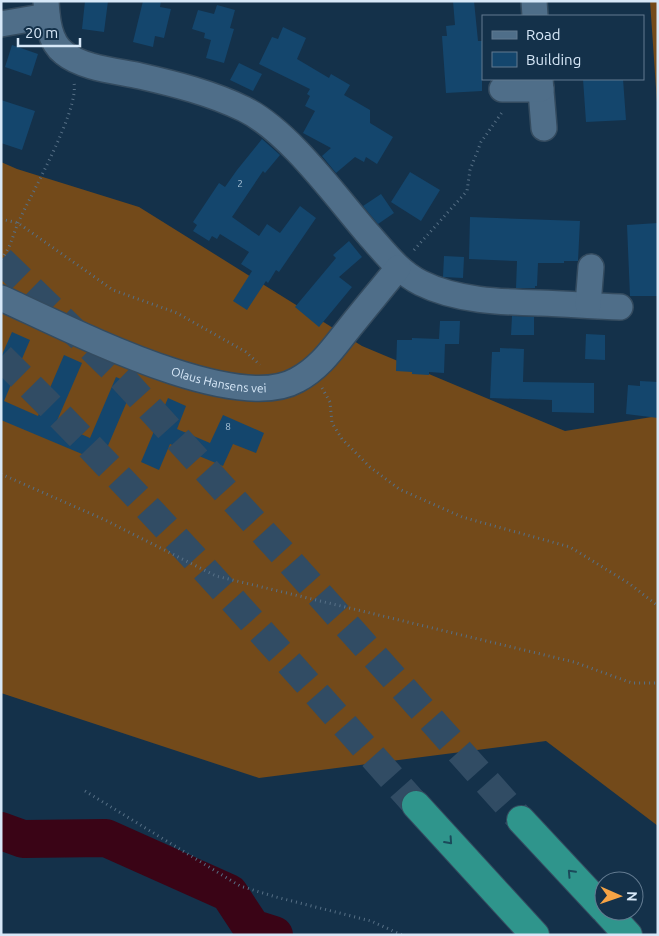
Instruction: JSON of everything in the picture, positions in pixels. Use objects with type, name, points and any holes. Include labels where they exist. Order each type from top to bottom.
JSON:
[{"type":"highway","points":[[416,805],[535,935]]},
{"type":"highway","points":[[521,820],[594,898]]},
{"type":"highway","points":[[615,921],[628,935]]},
{"type":"street","points":[[534,1],[535,15]]},
{"type":"street","points":[[1,24],[46,9],[50,31],[56,45],[69,56],[90,65],[178,85],[212,96],[264,120],[311,167],[398,268],[422,284],[453,294],[500,302],[620,307]]},
{"type":"street","points":[[509,89],[541,84],[544,128]]},
{"type":"street","points":[[588,305],[591,267]]},
{"type":"street","name":"Olaus Hansens vei","points":[[1,298],[111,347],[171,371],[219,385],[266,389],[281,387],[309,373],[330,352],[398,268]]},
{"type":"path","points":[[1,259],[9,250],[18,223],[47,165],[72,105],[74,88],[73,80],[67,71],[69,56]]},
{"type":"path","points":[[398,268],[467,191],[470,170],[481,142],[505,110],[509,89]]},
{"type":"path","points":[[1,219],[18,223],[113,290],[177,313],[246,352],[281,387]]},
{"type":"path","points":[[309,373],[323,389],[330,402],[332,423],[342,439],[370,467],[399,488],[462,517],[570,547],[630,584],[658,606]]},
{"type":"path","points":[[1,474],[105,520],[216,576],[574,662],[632,683],[658,683]]},
{"type":"path","points":[[85,791],[240,886],[316,908],[371,921],[402,935]]},
{"type":"shaded area","points":[[650,1],[658,1],[658,117]]},
{"type":"shaded area","points":[[1,162],[17,169],[139,207],[362,346],[565,431],[658,416],[658,826],[546,741],[259,778],[1,693]]},
{"type":"building","points":[[85,1],[108,1],[104,32],[82,29]]},
{"type":"building","points":[[143,1],[161,1],[160,7],[171,9],[164,38],[155,36],[153,47],[133,42]]},
{"type":"building","points":[[453,1],[474,1],[478,41],[482,41],[482,91],[446,93],[442,36],[447,36],[446,26],[455,25]]},
{"type":"building","points":[[217,5],[235,10],[230,28],[234,29],[224,63],[206,58],[211,40],[204,38],[205,33],[192,29],[198,10],[214,14]]},
{"type":"building","points":[[283,27],[306,38],[297,59],[329,78],[331,74],[350,85],[344,95],[370,110],[370,123],[393,137],[377,164],[366,157],[364,162],[355,157],[336,173],[322,156],[331,148],[303,133],[315,111],[305,106],[310,96],[307,94],[310,89],[259,64],[272,37],[278,39]]},
{"type":"building","points":[[12,45],[38,54],[31,76],[5,67]]},
{"type":"building","points":[[239,63],[262,74],[253,91],[230,80]]},
{"type":"building","points":[[583,80],[623,80],[626,120],[586,122]]},
{"type":"building","points":[[1,100],[35,111],[22,150],[1,143]]},
{"type":"building","points":[[262,139],[280,155],[265,173],[263,171],[232,217],[259,236],[267,224],[280,233],[300,206],[316,218],[279,272],[276,270],[268,283],[266,281],[247,310],[233,301],[252,271],[241,264],[249,252],[220,234],[217,239],[212,236],[209,241],[193,231],[197,225],[193,222],[219,183],[225,187]]},
{"type":"building","points":[[410,172],[440,190],[421,221],[391,202]]},
{"type":"building","points":[[381,194],[394,213],[378,224],[363,206]]},
{"type":"building","points":[[470,217],[580,221],[578,261],[538,263],[537,286],[535,288],[516,288],[517,261],[469,259]]},
{"type":"building","points":[[658,223],[657,296],[630,296],[627,225]]},
{"type":"building","points":[[349,241],[362,257],[339,277],[352,287],[319,327],[295,307],[336,258],[333,255]]},
{"type":"building","points":[[444,256],[464,257],[463,278],[443,277]]},
{"type":"building","points":[[512,316],[534,317],[534,335],[511,335]]},
{"type":"building","points":[[440,321],[460,321],[459,344],[445,344],[444,373],[429,372],[429,375],[396,371],[397,340],[412,340],[412,338],[439,339]]},
{"type":"building","points":[[12,332],[30,340],[4,401],[38,416],[64,355],[82,363],[56,423],[90,438],[116,377],[134,385],[101,462],[1,420],[1,357]]},
{"type":"building","points":[[586,334],[605,335],[605,360],[585,359]]},
{"type":"building","points":[[500,348],[524,349],[523,382],[594,383],[594,413],[552,412],[552,400],[490,398],[492,352],[500,352]]},
{"type":"building","points":[[640,381],[658,382],[658,418],[626,414],[628,385],[640,386]]},
{"type":"building","points":[[168,398],[186,406],[177,429],[210,443],[223,415],[264,433],[256,453],[233,444],[223,466],[170,444],[159,470],[141,462]]},
{"type":"waterway","points":[[1,831],[23,839],[106,838],[229,893],[252,928],[274,935]]},
{"type":"tunnel","points":[[1,260],[124,380],[284,555],[521,820]]},
{"type":"tunnel","points":[[1,357],[160,521],[416,805]]}]
